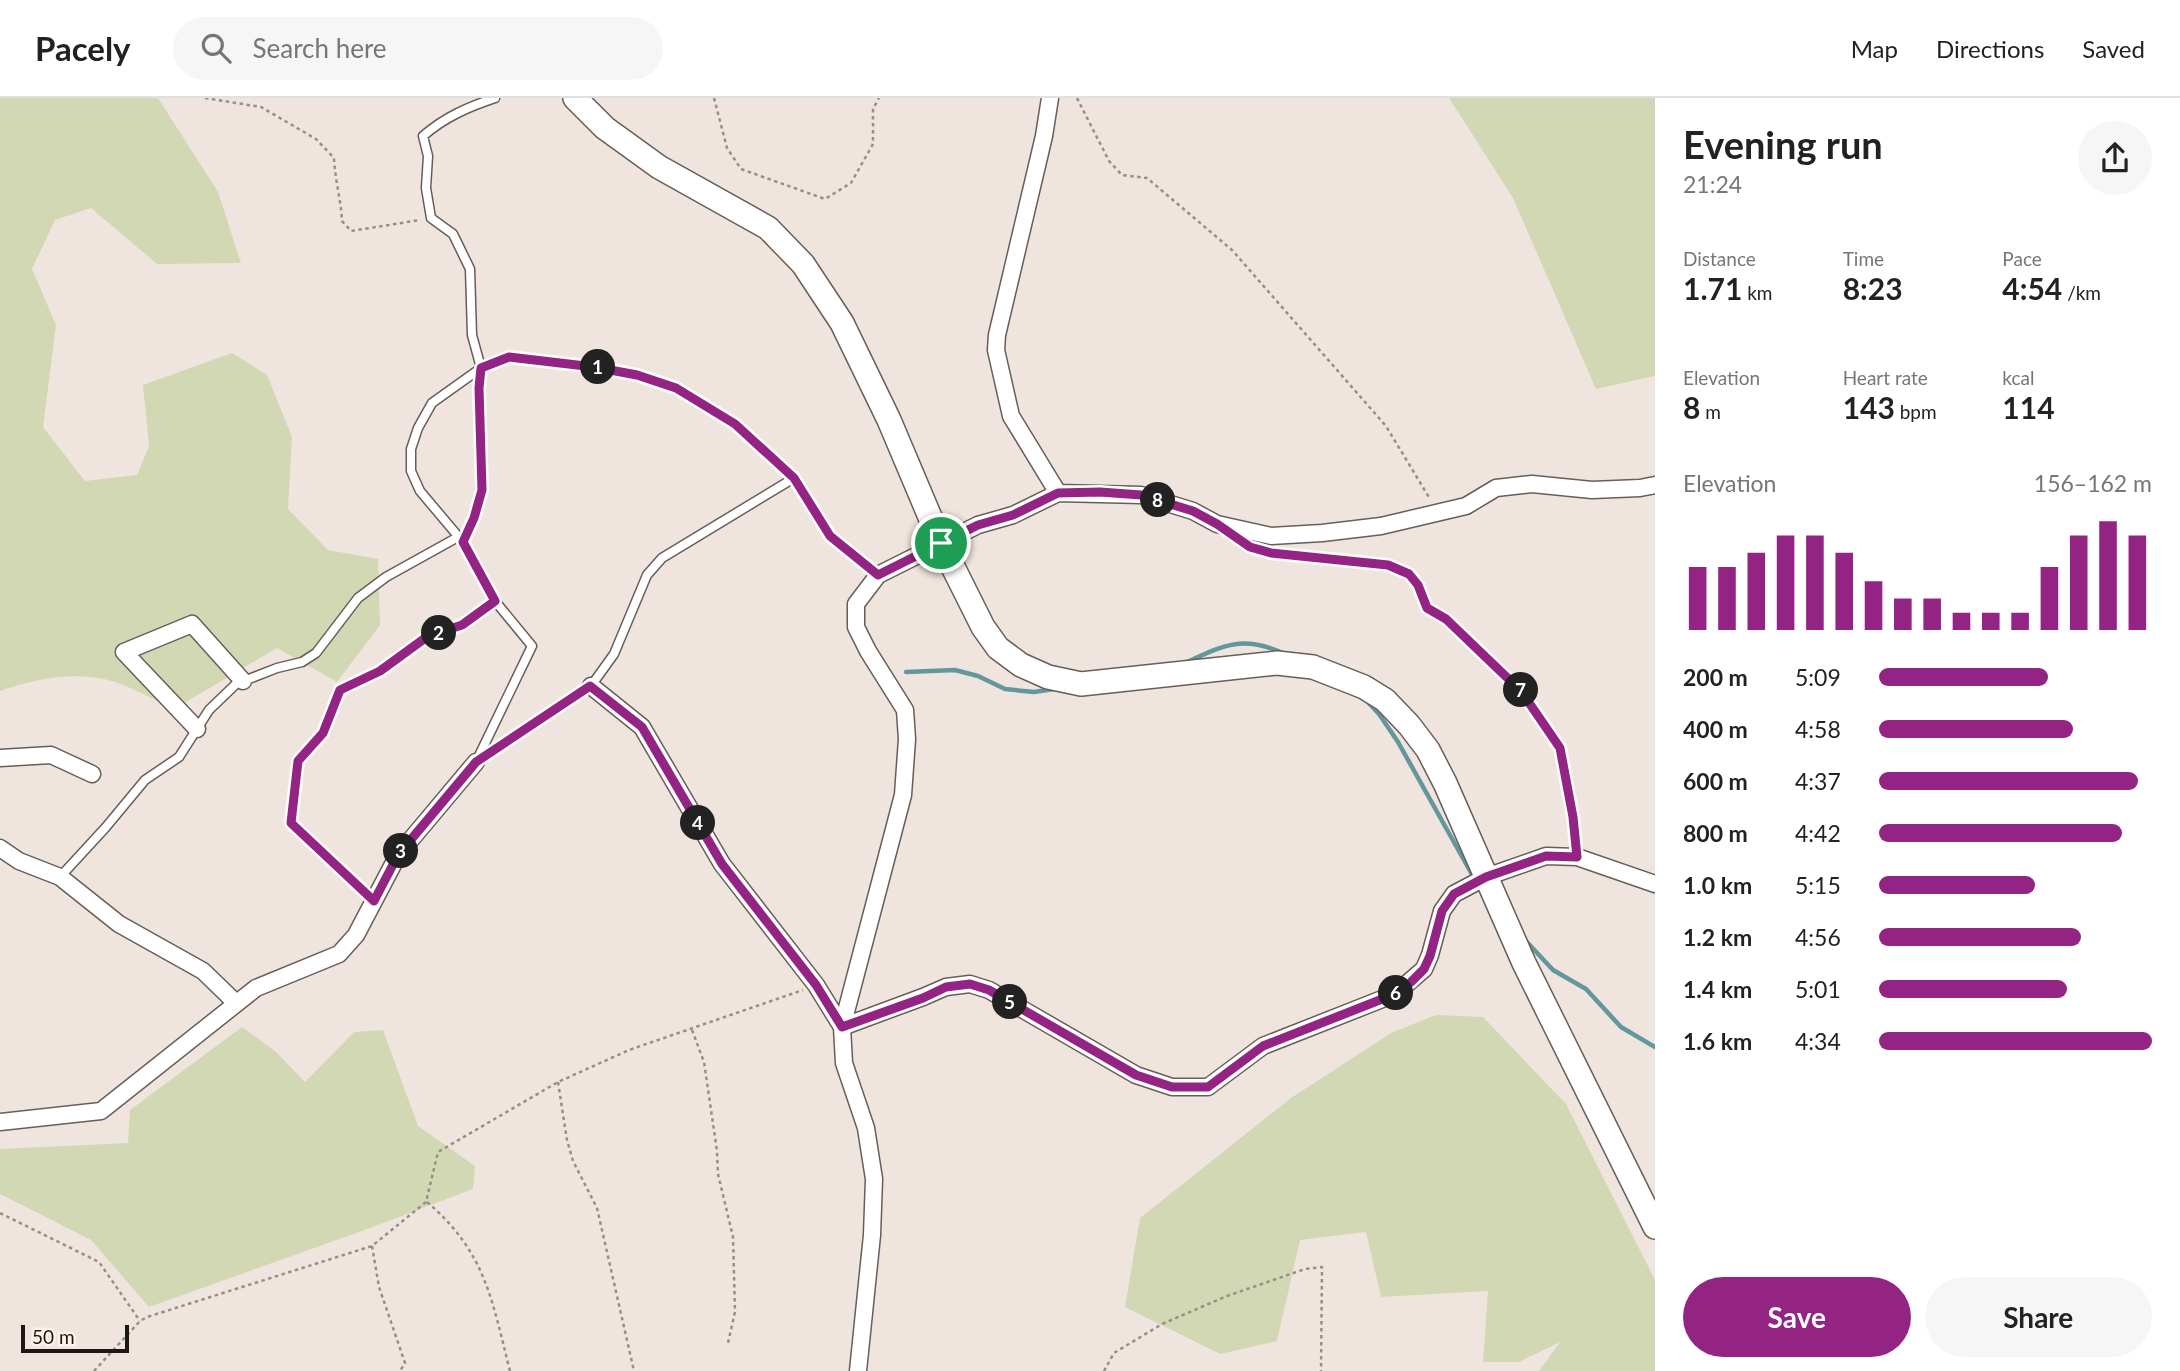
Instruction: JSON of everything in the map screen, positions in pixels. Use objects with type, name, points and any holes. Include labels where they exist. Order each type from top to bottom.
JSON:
[{"type":"street","points":[[575,98],[605,128],[659,167],[768,228],[803,264],[842,323],[888,420],[941,543],[984,627],[998,648],[1021,665],[1048,677],[1081,684],[1277,663],[1313,667],[1364,687],[1385,700],[1409,725],[1428,750],[1524,963],[1655,1227]]},
{"type":"street","points":[[1050,98],[1044,136],[997,335],[996,350],[1011,416],[1058,493]]},
{"type":"street","points":[[858,1371],[872,1235],[874,1179],[866,1128],[844,1063],[842,1027],[903,795],[907,739],[905,709],[867,651],[856,627],[856,604],[878,575],[978,525],[1013,515],[1058,493],[1141,495],[1193,511],[1217,524],[1271,536],[1381,526],[1466,506],[1496,488],[1532,484],[1592,490],[1655,485]]},
{"type":"street","points":[[197,729],[124,652],[192,624],[243,681]]},
{"type":"street","points":[[590,686],[642,727],[722,864],[816,985],[842,1027]]},
{"type":"street","points":[[0,758],[51,755],[92,774]]},
{"type":"street","points":[[0,1122],[101,1111],[256,988],[339,954],[356,935],[398,855],[476,762]]},
{"type":"street","points":[[0,848],[19,861],[60,877],[119,924],[204,971],[236,1003]]},
{"type":"street","points":[[842,1027],[946,987],[970,984],[989,990],[1136,1075],[1172,1087],[1208,1087],[1263,1046],[1395,994],[1411,982],[1424,969],[1442,911],[1454,894],[1486,877],[1546,856],[1577,857],[1655,884]]},
{"type":"lane","points":[[60,877],[145,780],[179,757],[209,710],[236,684],[309,658],[316,653],[358,598],[386,577],[460,539],[474,518],[482,490],[479,388],[481,368],[472,335],[470,269],[453,234],[431,218],[426,188],[428,156],[423,136],[440,121],[495,98]]},
{"type":"lane","points":[[476,762],[533,646],[495,601],[460,539],[421,491],[411,471],[411,449],[418,428],[432,403],[481,368],[509,357],[637,375],[676,388],[735,424],[794,478],[830,536],[878,575]]},
{"type":"lane","points":[[476,762],[590,686],[614,654],[647,575],[662,558],[794,478]]},
{"type":"lane","points":[[374,901],[291,823],[298,761],[323,733],[340,690],[380,671],[428,636],[462,625],[495,601]]},
{"type":"path","points":[[205,98],[261,107],[316,139],[334,159],[342,221],[351,231],[431,218]]},
{"type":"path","points":[[714,98],[727,148],[741,169],[825,199],[850,183],[873,144],[873,109],[878,98]]},
{"type":"path","points":[[1077,98],[1109,161],[1122,175],[1147,178],[1232,250],[1386,426],[1437,513]]},
{"type":"path","points":[[1261,550],[1388,565],[1409,574],[1418,585],[1427,608],[1446,619],[1521,691],[1560,748],[1573,817],[1577,857]]},
{"type":"path","points":[[94,1371],[140,1321],[204,1298],[372,1246],[426,1202],[438,1152],[558,1082],[629,1050],[816,985]]},
{"type":"path","points":[[691,1029],[704,1062],[718,1174],[733,1237],[735,1312],[728,1343]]},
{"type":"path","points":[[558,1082],[567,1140],[573,1161],[597,1208],[634,1371]]},
{"type":"path","points":[[426,1202],[446,1218],[482,1271],[490,1291],[509,1371]]},
{"type":"path","points":[[0,1213],[99,1262],[140,1321]]},
{"type":"path","points":[[372,1246],[379,1287],[405,1363],[400,1371]]},
{"type":"path","points":[[1104,1371],[1114,1353],[1162,1324],[1227,1296],[1305,1269],[1322,1266],[1321,1371]]},
{"type":"green space","points":[[0,98],[158,98],[218,192],[241,263],[157,264],[91,208],[55,220],[32,269],[56,325],[43,427],[85,481],[137,475],[149,446],[143,385],[232,353],[267,375],[292,437],[288,509],[328,550],[378,559],[380,625],[337,682],[277,648],[174,709],[124,685],[95,677],[53,678],[0,691]]},
{"type":"green space","points":[[1449,98],[1655,98],[1655,376],[1596,389],[1513,198]]},
{"type":"green space","points":[[1436,1015],[1483,1017],[1566,1104],[1655,1280],[1655,1371],[1539,1371],[1560,1342],[1519,1362],[1483,1362],[1488,1291],[1381,1297],[1366,1232],[1300,1240],[1277,1341],[1220,1354],[1125,1307],[1140,1218],[1291,1098],[1391,1033]]},
{"type":"green space","points":[[242,1027],[275,1051],[305,1082],[354,1032],[383,1030],[418,1126],[475,1166],[473,1189],[149,1307],[91,1240],[0,1194],[0,1149],[128,1143],[130,1110]]},
{"type":"waterway","points":[[1185,663],[1233,644],[1256,644],[1283,653]]},
{"type":"waterway","points":[[906,672],[955,670],[978,676],[1005,689],[1034,692],[1054,689]]},
{"type":"waterway","points":[[1366,700],[1398,742],[1474,878]]},
{"type":"waterway","points":[[1526,941],[1553,970],[1586,989],[1621,1027],[1655,1047]]},
{"type":"route","points":[[509,357],[594,367],[637,375],[676,388],[735,424],[794,478],[830,536],[878,575],[941,543],[978,525],[1013,515],[1058,493],[1100,492],[1141,495],[1193,511],[1250,547],[1271,553],[1388,565],[1409,574],[1418,585],[1427,608],[1446,619],[1482,653],[1521,691],[1543,719],[1560,748],[1573,817],[1577,857],[1546,856],[1486,877],[1454,894],[1442,911],[1424,969],[1395,994],[1263,1046],[1208,1087],[1172,1087],[1136,1075],[989,990],[970,984],[946,987],[842,1027],[816,985],[722,864],[642,727],[590,686],[476,762],[398,855],[374,901],[291,823],[298,761],[323,733],[340,690],[380,671],[428,636],[462,625],[495,601],[463,542],[482,490],[479,388],[481,368],[509,357]]}]
